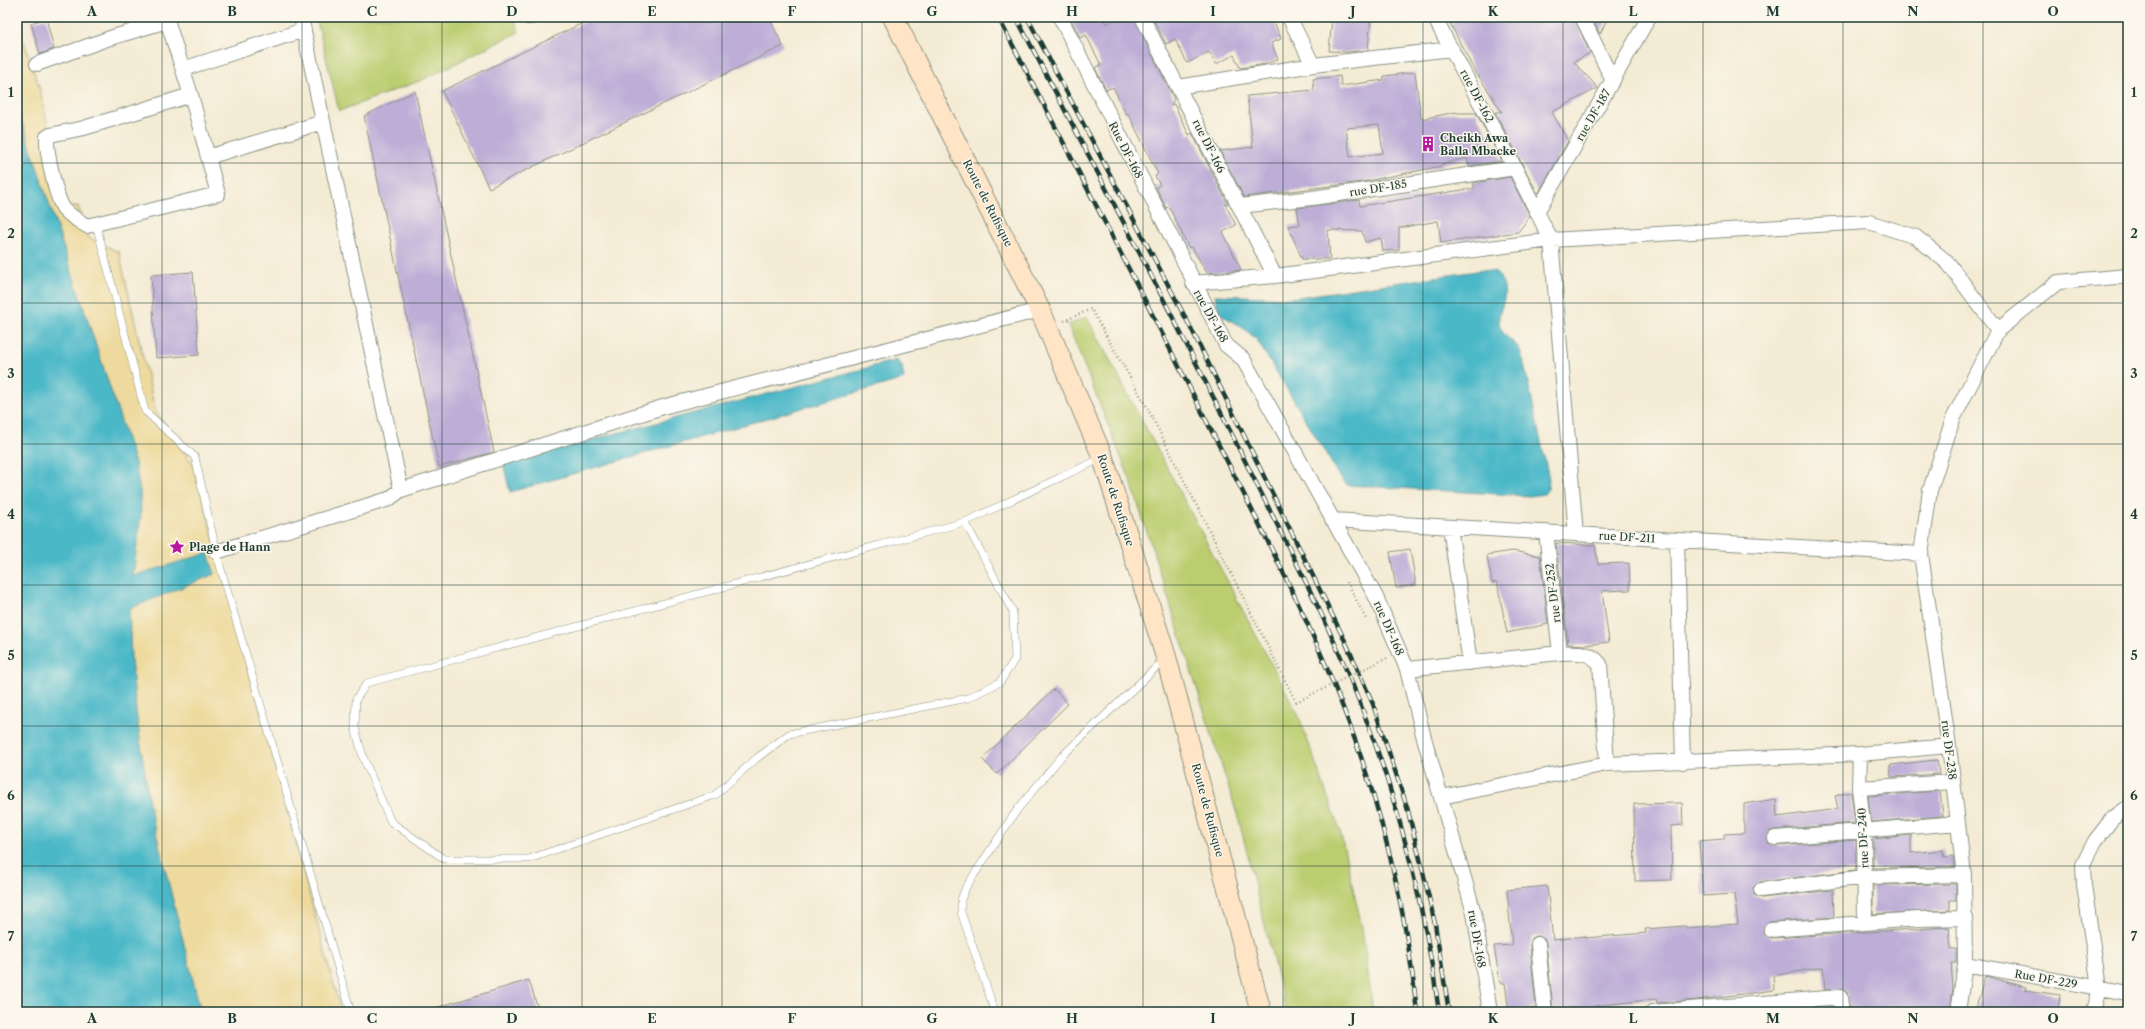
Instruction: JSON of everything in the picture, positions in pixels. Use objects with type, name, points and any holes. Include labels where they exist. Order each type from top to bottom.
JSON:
[{"type":"main road","name":"Route de Rufisque","points":[[893,17],[1040,310],[1103,458],[1166,657],[1261,1012]]},
{"type":"street","name":"Rue DF-168","points":[[1060,17],[1192,283]]},
{"type":"street","name":"rue DF-166","points":[[1142,17],[1275,276]]},
{"type":"street","points":[[1288,17],[1314,65]]},
{"type":"street","name":"rue DF-162","points":[[1434,17],[1515,168],[1551,240]]},
{"type":"street","points":[[1582,17],[1613,81]]},
{"type":"street","name":"rue DF-187","points":[[1537,212],[1649,17]]},
{"type":"street","points":[[37,64],[166,19],[183,69],[191,95],[218,194],[87,226],[76,220],[63,208],[53,178],[46,143],[47,137],[50,135],[84,128],[191,95]]},
{"type":"street","points":[[183,69],[302,24],[401,490]]},
{"type":"street","points":[[1178,87],[1314,65],[1452,49]]},
{"type":"street","points":[[208,157],[323,122]]},
{"type":"street","name":"rue DF-185","points":[[1240,206],[1312,198],[1515,168]]},
{"type":"street","points":[[1192,283],[1275,276],[1551,240],[1869,222],[1916,237],[1948,263],[1998,330],[2058,282],[2128,276]]},
{"type":"street","points":[[1551,240],[1576,534]]},
{"type":"street","name":"rue DF-168","points":[[1192,283],[1226,345],[1243,359],[1376,598],[1407,669],[1474,913],[1490,1012]]},
{"type":"street","points":[[216,552],[389,499],[401,490],[666,406],[1040,310]]},
{"type":"street","name":"rue DF-238","points":[[1958,1012],[1965,964],[1966,918],[1964,875],[1949,746],[1922,554],[1930,490],[1953,419],[1998,330]]},
{"type":"street","name":"rue DF-211","points":[[1332,520],[1922,554]]},
{"type":"street","points":[[1450,527],[1470,663]]},
{"type":"street","name":"rue DF-252","points":[[1546,532],[1560,653]]},
{"type":"street","points":[[1677,540],[1683,762]]},
{"type":"street","points":[[1407,669],[1560,653],[1580,653],[1592,655],[1600,664],[1607,764]]},
{"type":"street","points":[[1441,797],[1607,764],[1860,754],[1949,746]]},
{"type":"street","name":"rue DF-240","points":[[1860,754],[1859,788],[1864,831],[1865,922]]},
{"type":"street","points":[[1859,788],[1953,782]]},
{"type":"street","points":[[2093,1012],[2099,988],[2084,885],[2083,865],[2095,841],[2112,818],[2128,807]]},
{"type":"street","points":[[1775,838],[1958,823]]},
{"type":"street","points":[[1761,890],[1865,877],[1964,875]]},
{"type":"street","points":[[1771,930],[1865,922],[1966,918]]},
{"type":"street","points":[[1538,944],[1545,1012]]},
{"type":"street","name":"Rue DF-229","points":[[1965,964],[2128,993]]},
{"type":"street","points":[[1652,1012],[1733,1009],[1840,997],[1842,1012]]},
{"type":"lane","points":[[96,224],[145,411],[195,457],[216,552],[351,1012]]},
{"type":"lane","points":[[965,522],[1012,612],[1015,659],[1000,682],[968,698],[789,734],[757,758],[715,795],[529,859],[444,859],[391,822],[363,757],[355,728],[356,699],[366,683],[965,522],[1103,458]]},
{"type":"lane","points":[[995,1012],[961,912],[961,900],[966,887],[1017,810],[1061,757],[1166,657]]},
{"type":"path","points":[[1048,328],[1091,309],[1148,407],[1296,702],[1387,658]]},
{"type":"green space","points":[[316,17],[514,17],[519,32],[422,80],[339,111]]},
{"type":"green space","points":[[1087,317],[1298,714],[1340,831],[1362,927],[1373,1012],[1286,1012],[1239,820],[1131,482],[1068,325]]},
{"type":"sand","name":"Plage de Hann","points":[[17,21],[39,87],[67,207],[78,206],[89,238],[119,252],[155,410],[194,466],[341,1012],[201,1012],[150,809],[136,711],[131,660],[129,608],[135,463],[17,107]]},
{"type":"water","points":[[17,107],[135,463],[140,491],[141,516],[133,576],[208,553],[215,574],[129,609],[131,660],[136,711],[150,809],[201,1012],[17,1012]]},
{"type":"water","points":[[1484,270],[1496,272],[1502,281],[1504,296],[1499,322],[1502,332],[1518,347],[1523,359],[1549,479],[1548,489],[1544,494],[1530,496],[1347,485],[1342,480],[1257,340],[1246,330],[1219,313],[1215,295],[1291,298]]},
{"type":"water","points":[[897,360],[902,366],[904,379],[510,492],[503,463]]},
{"type":"building","points":[[595,17],[769,17],[783,46],[489,188],[442,91]]},
{"type":"building","points":[[1070,17],[1102,17],[1106,24],[1119,17],[1134,17],[1174,99],[1171,105],[1174,104],[1189,135],[1192,133],[1228,204],[1225,204],[1236,225],[1223,232],[1241,270],[1207,273],[1192,247],[1189,248],[1169,207],[1166,208],[1156,187],[1160,185],[1155,176],[1158,174],[1128,113],[1126,114],[1113,87],[1106,90],[1095,68],[1101,65],[1086,35],[1080,38]]},
{"type":"building","points":[[1152,17],[1272,17],[1281,39],[1271,43],[1278,59],[1266,64],[1240,68],[1234,55],[1216,64],[1209,52],[1187,63],[1175,39],[1166,44]]},
{"type":"building","points":[[1332,17],[1371,17],[1368,50],[1348,52],[1329,51]]},
{"type":"building","points":[[1447,17],[1574,17],[1590,53],[1574,62],[1598,88],[1552,112],[1568,141],[1538,194],[1495,112],[1502,112],[1478,75],[1477,76]]},
{"type":"building","points":[[1591,17],[1608,17],[1600,34]]},
{"type":"building","points":[[46,18],[54,49],[40,54],[31,23]]},
{"type":"building","points":[[1415,72],[1421,119],[1456,112],[1476,113],[1502,161],[1469,166],[1467,158],[1442,164],[1442,166],[1362,182],[1244,197],[1220,151],[1253,147],[1247,96],[1314,90],[1313,79],[1340,76],[1341,86],[1384,80],[1384,76]],"holes":[[[1379,125],[1383,153],[1350,157],[1346,128]]]},
{"type":"building","points":[[415,91],[494,452],[439,467],[364,116]]},
{"type":"building","points":[[1510,177],[1530,216],[1518,232],[1441,243],[1438,221],[1399,228],[1399,250],[1383,251],[1381,238],[1365,242],[1362,231],[1328,230],[1330,259],[1302,259],[1288,226],[1300,225],[1297,208],[1359,200],[1360,206],[1475,188],[1473,183]]},
{"type":"building","points":[[193,272],[199,355],[156,358],[151,275]]},
{"type":"building","points":[[1556,543],[1595,545],[1598,564],[1629,563],[1630,590],[1602,591],[1609,642],[1585,645],[1568,644]]},
{"type":"building","points":[[1410,549],[1416,585],[1396,588],[1390,552]]},
{"type":"building","points":[[1512,551],[1540,556],[1548,624],[1507,633],[1497,582],[1492,583],[1487,555]]},
{"type":"building","points":[[1054,689],[1068,704],[997,774],[982,759]]},
{"type":"building","points":[[1937,760],[1939,774],[1891,777],[1890,765]]},
{"type":"building","points":[[1940,791],[1943,816],[1871,822],[1868,796]]},
{"type":"building","points":[[1851,792],[1855,823],[1774,830],[1770,831],[1767,838],[1768,843],[1776,846],[1856,840],[1856,870],[1760,882],[1753,887],[1754,895],[1762,898],[1833,890],[1834,917],[1770,922],[1763,927],[1764,934],[1772,938],[1949,927],[1951,949],[1956,949],[1956,963],[1951,963],[1953,987],[1950,1012],[1850,1012],[1847,992],[1840,989],[1825,990],[1823,967],[1773,976],[1774,990],[1697,1000],[1657,1003],[1656,999],[1594,1006],[1595,1007],[1553,1009],[1546,943],[1545,939],[1538,936],[1533,937],[1530,945],[1536,1008],[1509,1012],[1505,983],[1500,983],[1494,946],[1512,945],[1507,890],[1547,886],[1553,940],[1585,936],[1585,938],[1646,933],[1645,929],[1686,926],[1686,928],[1738,924],[1734,894],[1703,896],[1699,841],[1724,839],[1724,834],[1744,833],[1744,804],[1776,799],[1777,817],[1838,809],[1835,796]]},
{"type":"building","points":[[1682,803],[1683,825],[1671,826],[1672,880],[1635,881],[1634,804]]},
{"type":"building","points":[[1911,835],[1911,853],[1943,850],[1944,857],[1953,856],[1954,867],[1873,868],[1873,839]]},
{"type":"building","points":[[1956,884],[1956,900],[1950,900],[1950,910],[1873,914],[1873,885]]},
{"type":"building","points":[[1985,976],[2026,987],[2025,990],[2060,995],[2058,1012],[1975,1012]]},
{"type":"building","points":[[529,980],[539,1012],[436,1012],[435,1008]]},
{"type":"railway","points":[[998,17],[1129,268],[1248,502],[1290,586],[1328,670],[1361,757],[1389,851],[1403,915],[1417,1012]]},
{"type":"railway","points":[[1016,17],[1132,237],[1322,615],[1336,646],[1376,747],[1410,859],[1427,936],[1439,1012]]},
{"type":"railway","points":[[1027,17],[1194,334],[1346,643],[1373,704],[1407,807],[1421,863],[1435,924],[1449,1012]]},
{"type":"place","name":"Cheikh Awa Balla Mbacke","points":[[1428,144]]},
{"type":"place","name":"Plage de Hann","points":[[177,547]]}]
